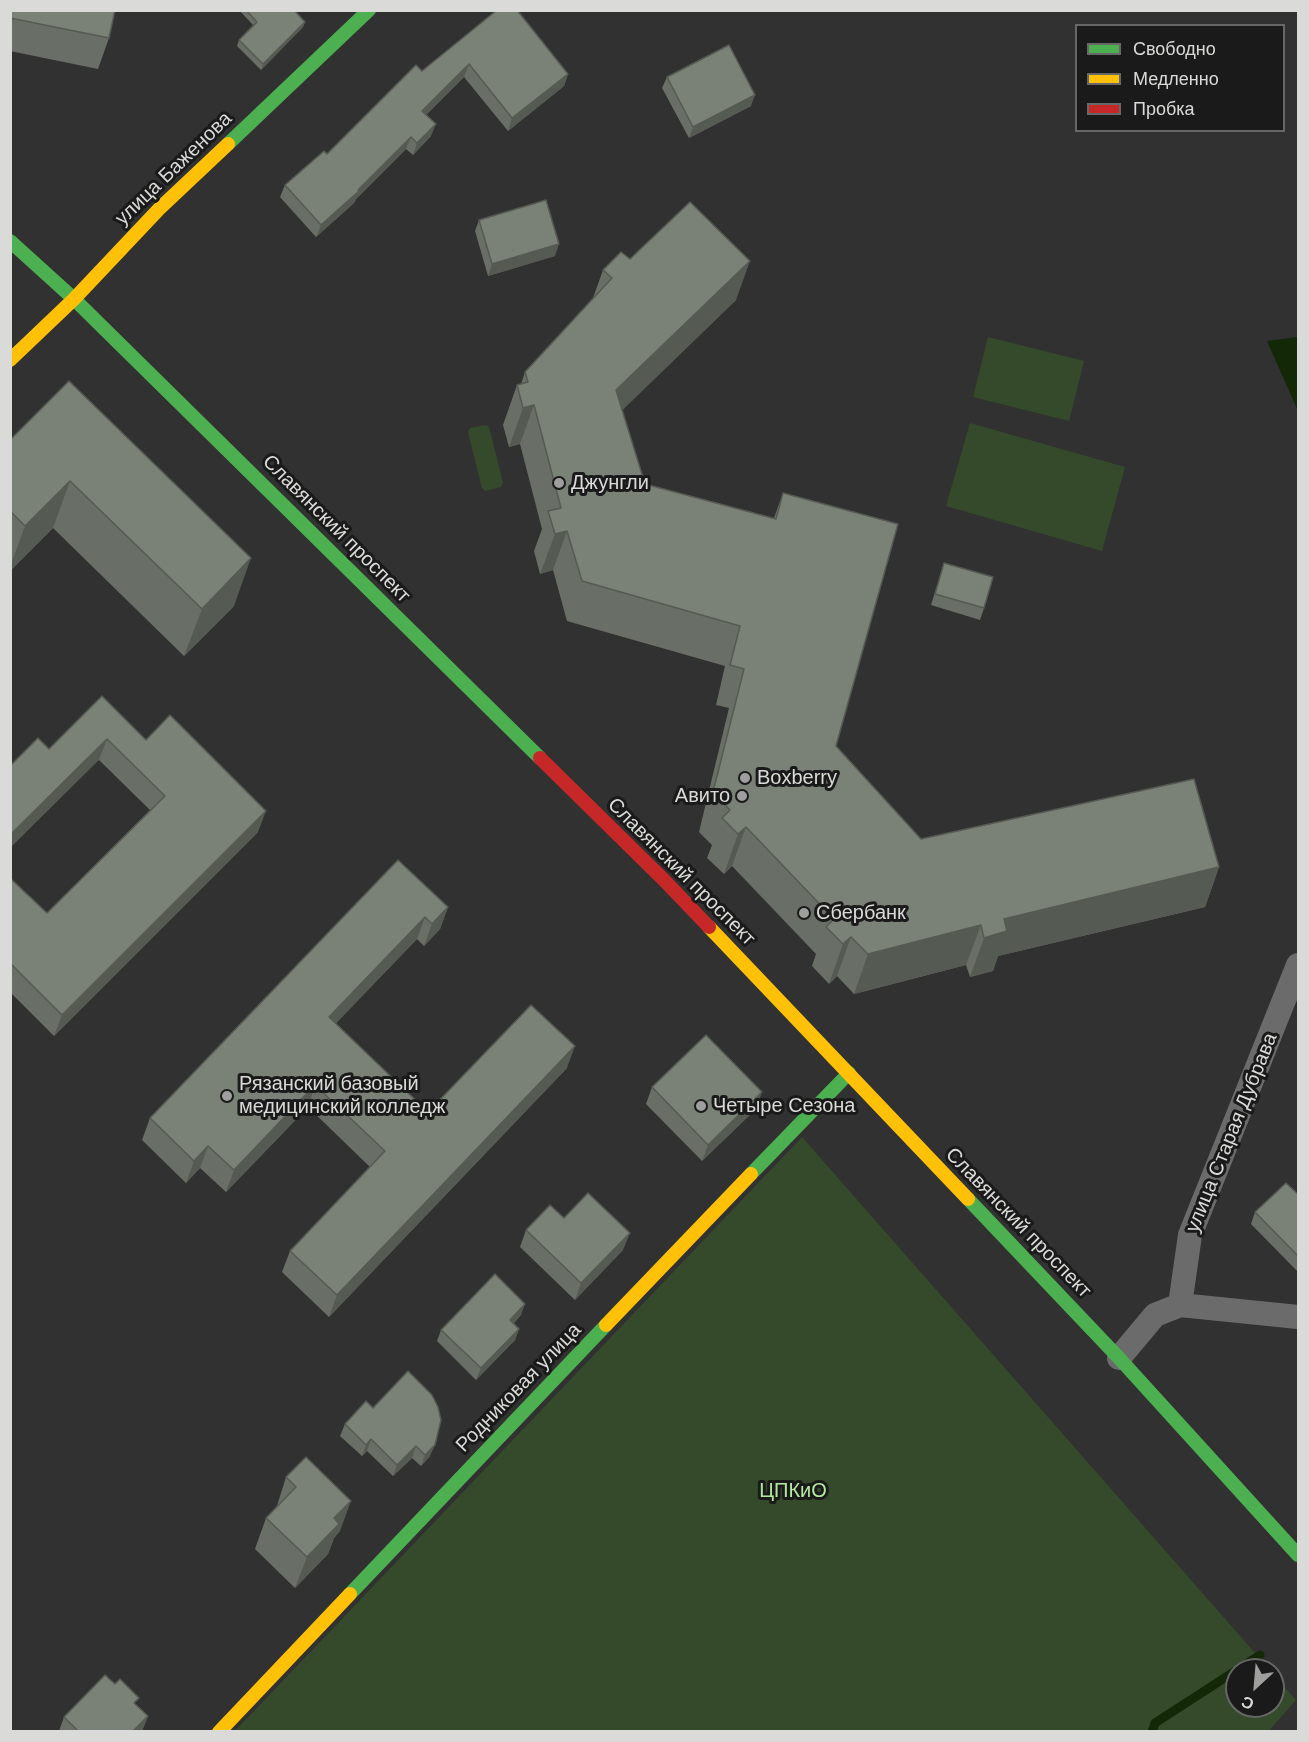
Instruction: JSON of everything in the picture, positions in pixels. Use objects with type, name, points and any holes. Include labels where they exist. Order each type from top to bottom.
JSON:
[{"type":"street","name":"улица Баженова","points":[[10,360],[74,299],[159,209],[369,10]]},
{"type":"street","name":"Славянский проспект","points":[[10,241],[74,299],[664,880],[1119,1358],[1299,1555]]},
{"type":"street","name":"улица Старая Дубрава","points":[[1180,1305],[1190,1235],[1299,965]]},
{"type":"street","name":"Родниковая улица","points":[[219,1731],[849,1073]]},
{"type":"street","points":[[1119,1358],[1155,1315],[1180,1305],[1299,1317]]},
{"type":"green space","points":[[988,337],[1084,361],[1069,421],[973,397]]},
{"type":"green space","points":[[970,423],[1125,467],[1102,551],[946,506]]},
{"type":"green space","points":[[485,425],[489,427],[503,483],[501,487],[485,491],[482,488],[468,432],[470,428]]},
{"type":"green space","name":"ЦПКиО","points":[[802,1137],[1259,1658],[1225,1658],[1225,1718],[1280,1718],[1268,1732],[234,1732]]},
{"type":"green space","name":"ЦПКиО","points":[[1285,1688],[1296,1700],[1285,1713]]},
{"type":"shaded area","points":[[1298,337],[1298,411],[1267,341]]},
{"type":"building","points":[[10,10],[115,10],[109,38],[10,18]]},
{"type":"building","points":[[246,10],[294,10],[305,22],[263,64],[239,40],[257,22]]},
{"type":"building","points":[[497,10],[517,10],[568,74],[512,118],[469,64],[422,111],[436,124],[417,143],[411,137],[359,191],[321,225],[285,185],[324,151],[327,154],[416,65],[422,71]]},
{"type":"building","points":[[729,45],[755,95],[693,127],[667,77]]},
{"type":"building","points":[[546,200],[559,244],[492,264],[479,220]]},
{"type":"building","points":[[690,202],[750,261],[616,390],[645,484],[776,519],[783,493],[898,524],[836,746],[921,839],[1194,779],[1219,867],[1004,919],[1007,931],[984,938],[981,925],[868,954],[851,937],[843,944],[826,927],[834,919],[746,827],[738,834],[722,818],[730,810],[713,792],[744,669],[730,665],[740,626],[582,581],[567,531],[555,534],[548,511],[561,508],[534,405],[523,408],[517,385],[528,382],[525,372],[612,278],[603,270],[621,252],[630,259]]},
{"type":"building","points":[[69,381],[251,558],[202,609],[70,481],[25,526],[10,511],[10,440]]},
{"type":"building","points":[[944,563],[993,577],[984,608],[935,594]]},
{"type":"building","points":[[102,696],[146,740],[170,715],[266,811],[62,1015],[10,963],[10,878],[47,913],[165,796],[107,739],[10,835],[10,766],[38,738],[49,749]]},
{"type":"building","name":"Рязанский базовый медицинский колледж","points":[[398,860],[448,907],[432,924],[425,917],[329,1017],[428,1112],[531,1005],[575,1046],[337,1295],[290,1251],[385,1151],[315,1085],[234,1170],[208,1146],[194,1161],[150,1118]]},
{"type":"building","name":"Четыре Сезона","points":[[706,1035],[762,1092],[708,1145],[652,1087]]},
{"type":"building","points":[[1286,1183],[1299,1195],[1299,1257],[1255,1212]]},
{"type":"building","points":[[588,1193],[630,1233],[581,1283],[526,1230],[550,1205],[564,1218]]},
{"type":"building","points":[[495,1274],[525,1304],[510,1320],[519,1329],[481,1368],[441,1330]]},
{"type":"building","points":[[408,1371],[432,1395],[441,1420],[435,1445],[425,1455],[416,1446],[397,1465],[371,1439],[366,1445],[345,1424],[366,1401],[373,1408]]},
{"type":"building","points":[[306,1457],[351,1501],[334,1518],[339,1524],[307,1557],[266,1518],[296,1487],[286,1477]]},
{"type":"building","points":[[105,1675],[115,1684],[120,1679],[139,1698],[134,1703],[148,1716],[133,1731],[78,1731],[64,1717]]},
{"type":"waterway","points":[[1152,1732],[1155,1723],[1260,1655]]},
{"type":"traffic: fast","points":[[228,144],[369,10]]},
{"type":"traffic: fast","points":[[10,241],[74,299],[540,758]]},
{"type":"traffic: fast","points":[[751,1174],[849,1073]]},
{"type":"traffic: fast","points":[[968,1199],[1119,1358],[1298,1555]]},
{"type":"traffic: fast","points":[[350,1594],[606,1325]]},
{"type":"traffic: slow","points":[[10,360],[74,299],[159,209],[228,144]]},
{"type":"traffic: slow","points":[[709,927],[968,1199]]},
{"type":"traffic: slow","points":[[606,1325],[751,1174]]},
{"type":"traffic: slow","points":[[219,1732],[350,1594]]},
{"type":"traffic: jam","points":[[540,758],[709,927]]},
{"type":"place","name":"Джунгли","points":[[559,483]]},
{"type":"place","name":"Boxberry","points":[[745,778]]},
{"type":"place","name":"Авито","points":[[742,796]]},
{"type":"place","name":"Сбербанк","points":[[804,913]]},
{"type":"place","name":"Рязанский базовый медицинский колледж","points":[[227,1096]]},
{"type":"place","name":"Четыре Сезона","points":[[701,1106]]}]
